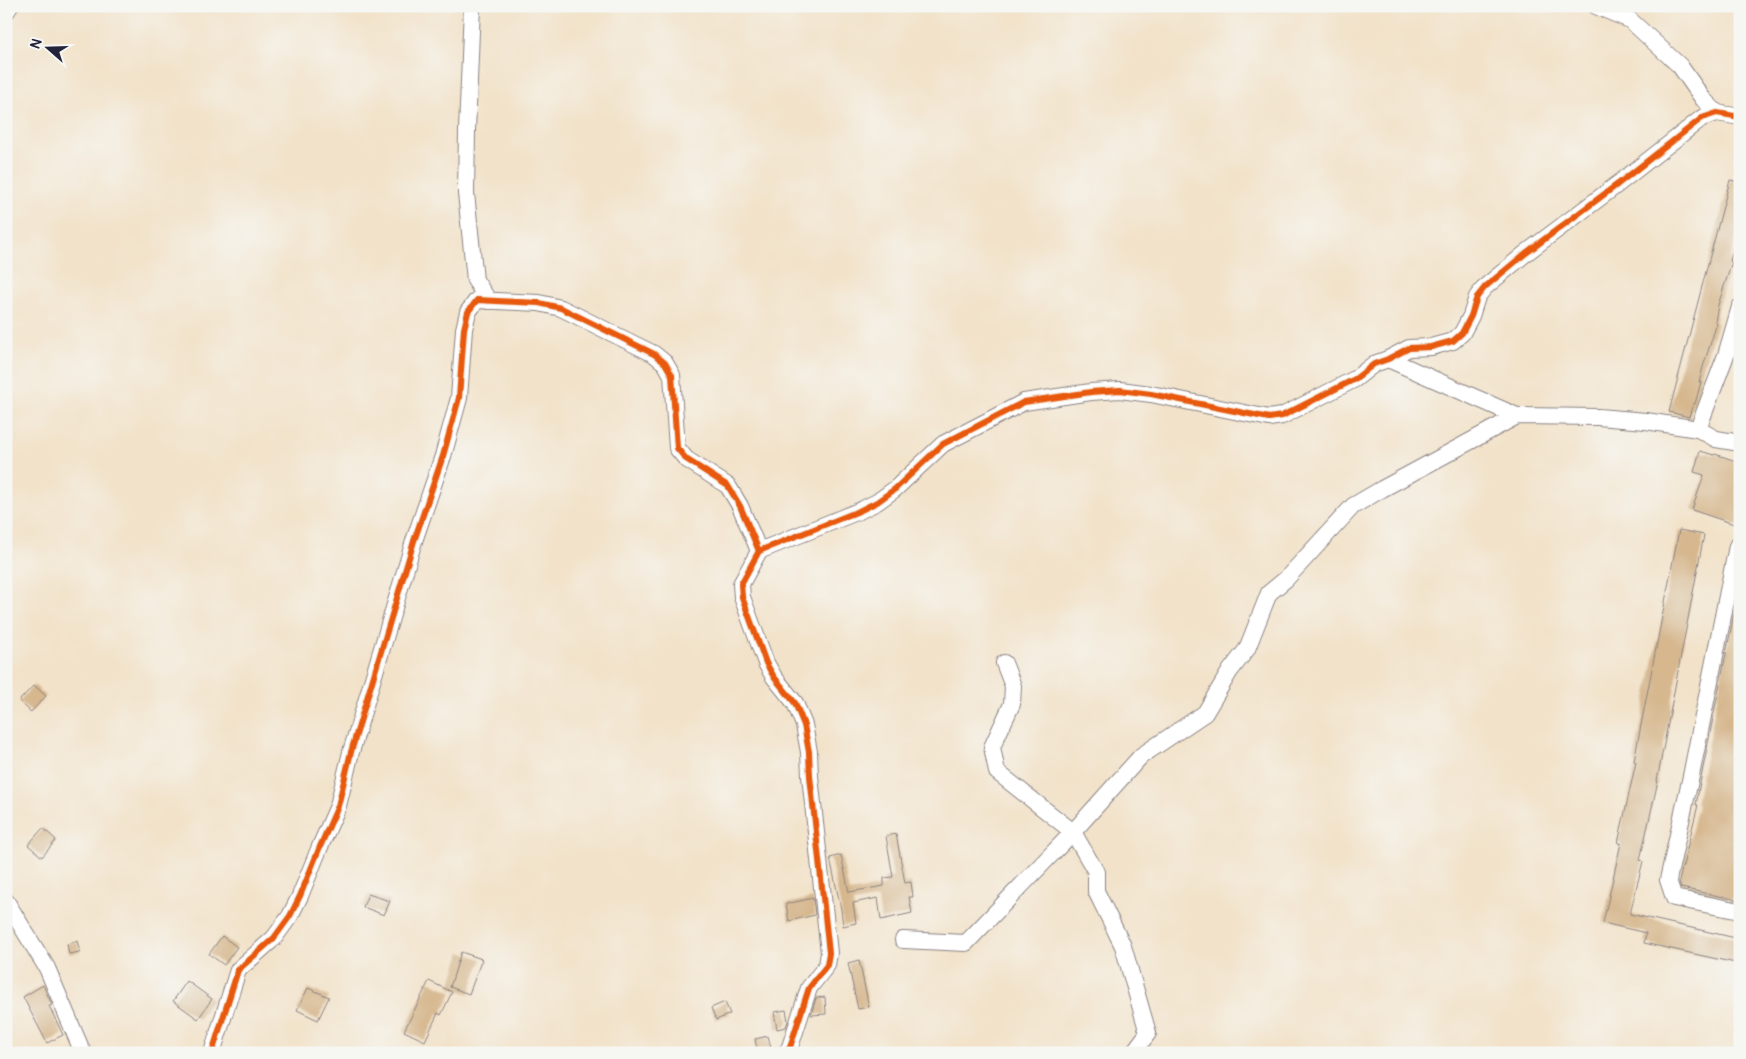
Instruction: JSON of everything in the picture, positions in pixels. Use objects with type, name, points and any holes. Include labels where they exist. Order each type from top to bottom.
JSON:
[{"type":"street","points":[[6,12],[10,6]]},
{"type":"street","points":[[472,6],[466,193],[474,280],[489,301]]},
{"type":"street","points":[[1596,6],[1630,20],[1680,66],[1703,99],[1717,113]]},
{"type":"street","points":[[786,1053],[790,1047],[809,988],[827,965],[829,952],[810,776],[810,752],[804,726],[795,704],[774,677],[766,663],[742,597],[741,584],[759,551],[877,502],[895,489],[943,444],[1024,402],[1091,392],[1120,390],[1151,394],[1269,418],[1282,416],[1355,379],[1374,364],[1388,360],[1409,348],[1431,347],[1453,341],[1462,333],[1471,316],[1477,298],[1485,287],[1526,253],[1702,118],[1717,113],[1740,117]]},
{"type":"street","points":[[212,1053],[238,970],[274,938],[290,916],[300,896],[318,848],[338,806],[351,752],[411,550],[443,456],[459,398],[464,329],[468,312],[477,300],[539,303],[561,308],[654,354],[666,363],[672,375],[677,448],[686,459],[728,486],[740,506],[759,551]]},
{"type":"street","points":[[1698,429],[1736,339],[1740,307]]},
{"type":"street","points":[[1388,360],[1518,416],[1598,417],[1646,421],[1698,429],[1716,439],[1740,443]]},
{"type":"street","points":[[903,940],[966,943],[1073,832],[1141,756],[1205,713],[1230,671],[1246,649],[1270,594],[1353,506],[1518,416]]},
{"type":"street","points":[[1740,547],[1737,546],[1668,880],[1674,898],[1740,912]]},
{"type":"street","points":[[1004,663],[1013,686],[1012,704],[992,747],[997,772],[1073,832],[1096,872],[1096,891],[1123,946],[1148,1033],[1133,1053]]},
{"type":"street","points":[[6,901],[47,968],[83,1053]]},
{"type":"building","points":[[1730,180],[1740,182],[1740,223],[1730,261],[1732,262],[1718,305],[1715,322],[1717,323],[1703,367],[1695,404],[1693,404],[1689,417],[1669,412]]},
{"type":"building","points":[[1700,451],[1715,454],[1740,464],[1740,526],[1692,510],[1704,475],[1694,472]]},
{"type":"building","points":[[1679,530],[1704,535],[1658,781],[1640,860],[1643,861],[1630,914],[1740,939],[1740,964],[1644,943],[1646,933],[1603,923],[1621,843],[1618,843],[1636,762],[1634,761]]},
{"type":"building","points":[[1738,594],[1740,594],[1740,705],[1736,721],[1740,722],[1740,892],[1738,900],[1681,888],[1679,881],[1698,805],[1696,805],[1699,788]]},
{"type":"building","points":[[34,685],[46,696],[31,712],[19,701]]},
{"type":"building","points":[[43,828],[56,840],[42,857],[28,845]]},
{"type":"building","points":[[896,834],[905,883],[911,882],[913,897],[909,897],[912,913],[881,920],[878,898],[853,903],[856,923],[843,926],[830,858],[841,855],[849,892],[884,886],[884,878],[893,877],[886,836]]},
{"type":"building","points":[[368,894],[390,901],[384,915],[363,907]]},
{"type":"building","points":[[813,898],[815,915],[789,921],[786,904]]},
{"type":"building","points":[[222,936],[237,947],[224,965],[209,954]]},
{"type":"building","points":[[77,941],[80,952],[69,954],[67,944]]},
{"type":"building","points":[[461,952],[482,959],[469,994],[450,987]]},
{"type":"building","points":[[859,960],[869,1007],[858,1009],[848,963]]},
{"type":"building","points":[[187,981],[212,999],[198,1019],[173,1001]]},
{"type":"building","points":[[429,981],[452,992],[441,1015],[438,1013],[425,1041],[404,1031]]},
{"type":"building","points":[[43,985],[52,1005],[49,1006],[63,1035],[47,1043],[23,997]]},
{"type":"building","points":[[308,988],[329,997],[318,1020],[297,1010]]},
{"type":"building","points":[[825,997],[826,1014],[811,1015],[816,998]]},
{"type":"building","points":[[725,1002],[730,1014],[716,1020],[711,1008]]},
{"type":"building","points":[[786,1010],[788,1021],[786,1027],[777,1029],[774,1012]]},
{"type":"building","points":[[768,1036],[771,1048],[757,1050],[755,1039]]},
{"type":"cycle path","points":[[786,1053],[790,1047],[809,988],[827,965],[829,953],[809,752],[804,725],[795,703],[774,677],[766,663],[742,597],[741,584],[759,551],[877,502],[895,489],[943,444],[1024,402],[1091,392],[1120,390],[1151,394],[1269,418],[1282,416],[1355,379],[1374,364],[1409,348],[1431,347],[1453,341],[1462,333],[1471,316],[1477,297],[1485,287],[1526,253],[1702,118],[1717,113],[1740,117]]},
{"type":"cycle path","points":[[212,1053],[238,970],[274,938],[290,916],[338,806],[351,752],[414,541],[443,456],[459,398],[464,329],[468,312],[477,300],[539,303],[561,308],[654,354],[665,363],[672,375],[677,448],[686,459],[728,486],[740,506],[759,551]]}]
